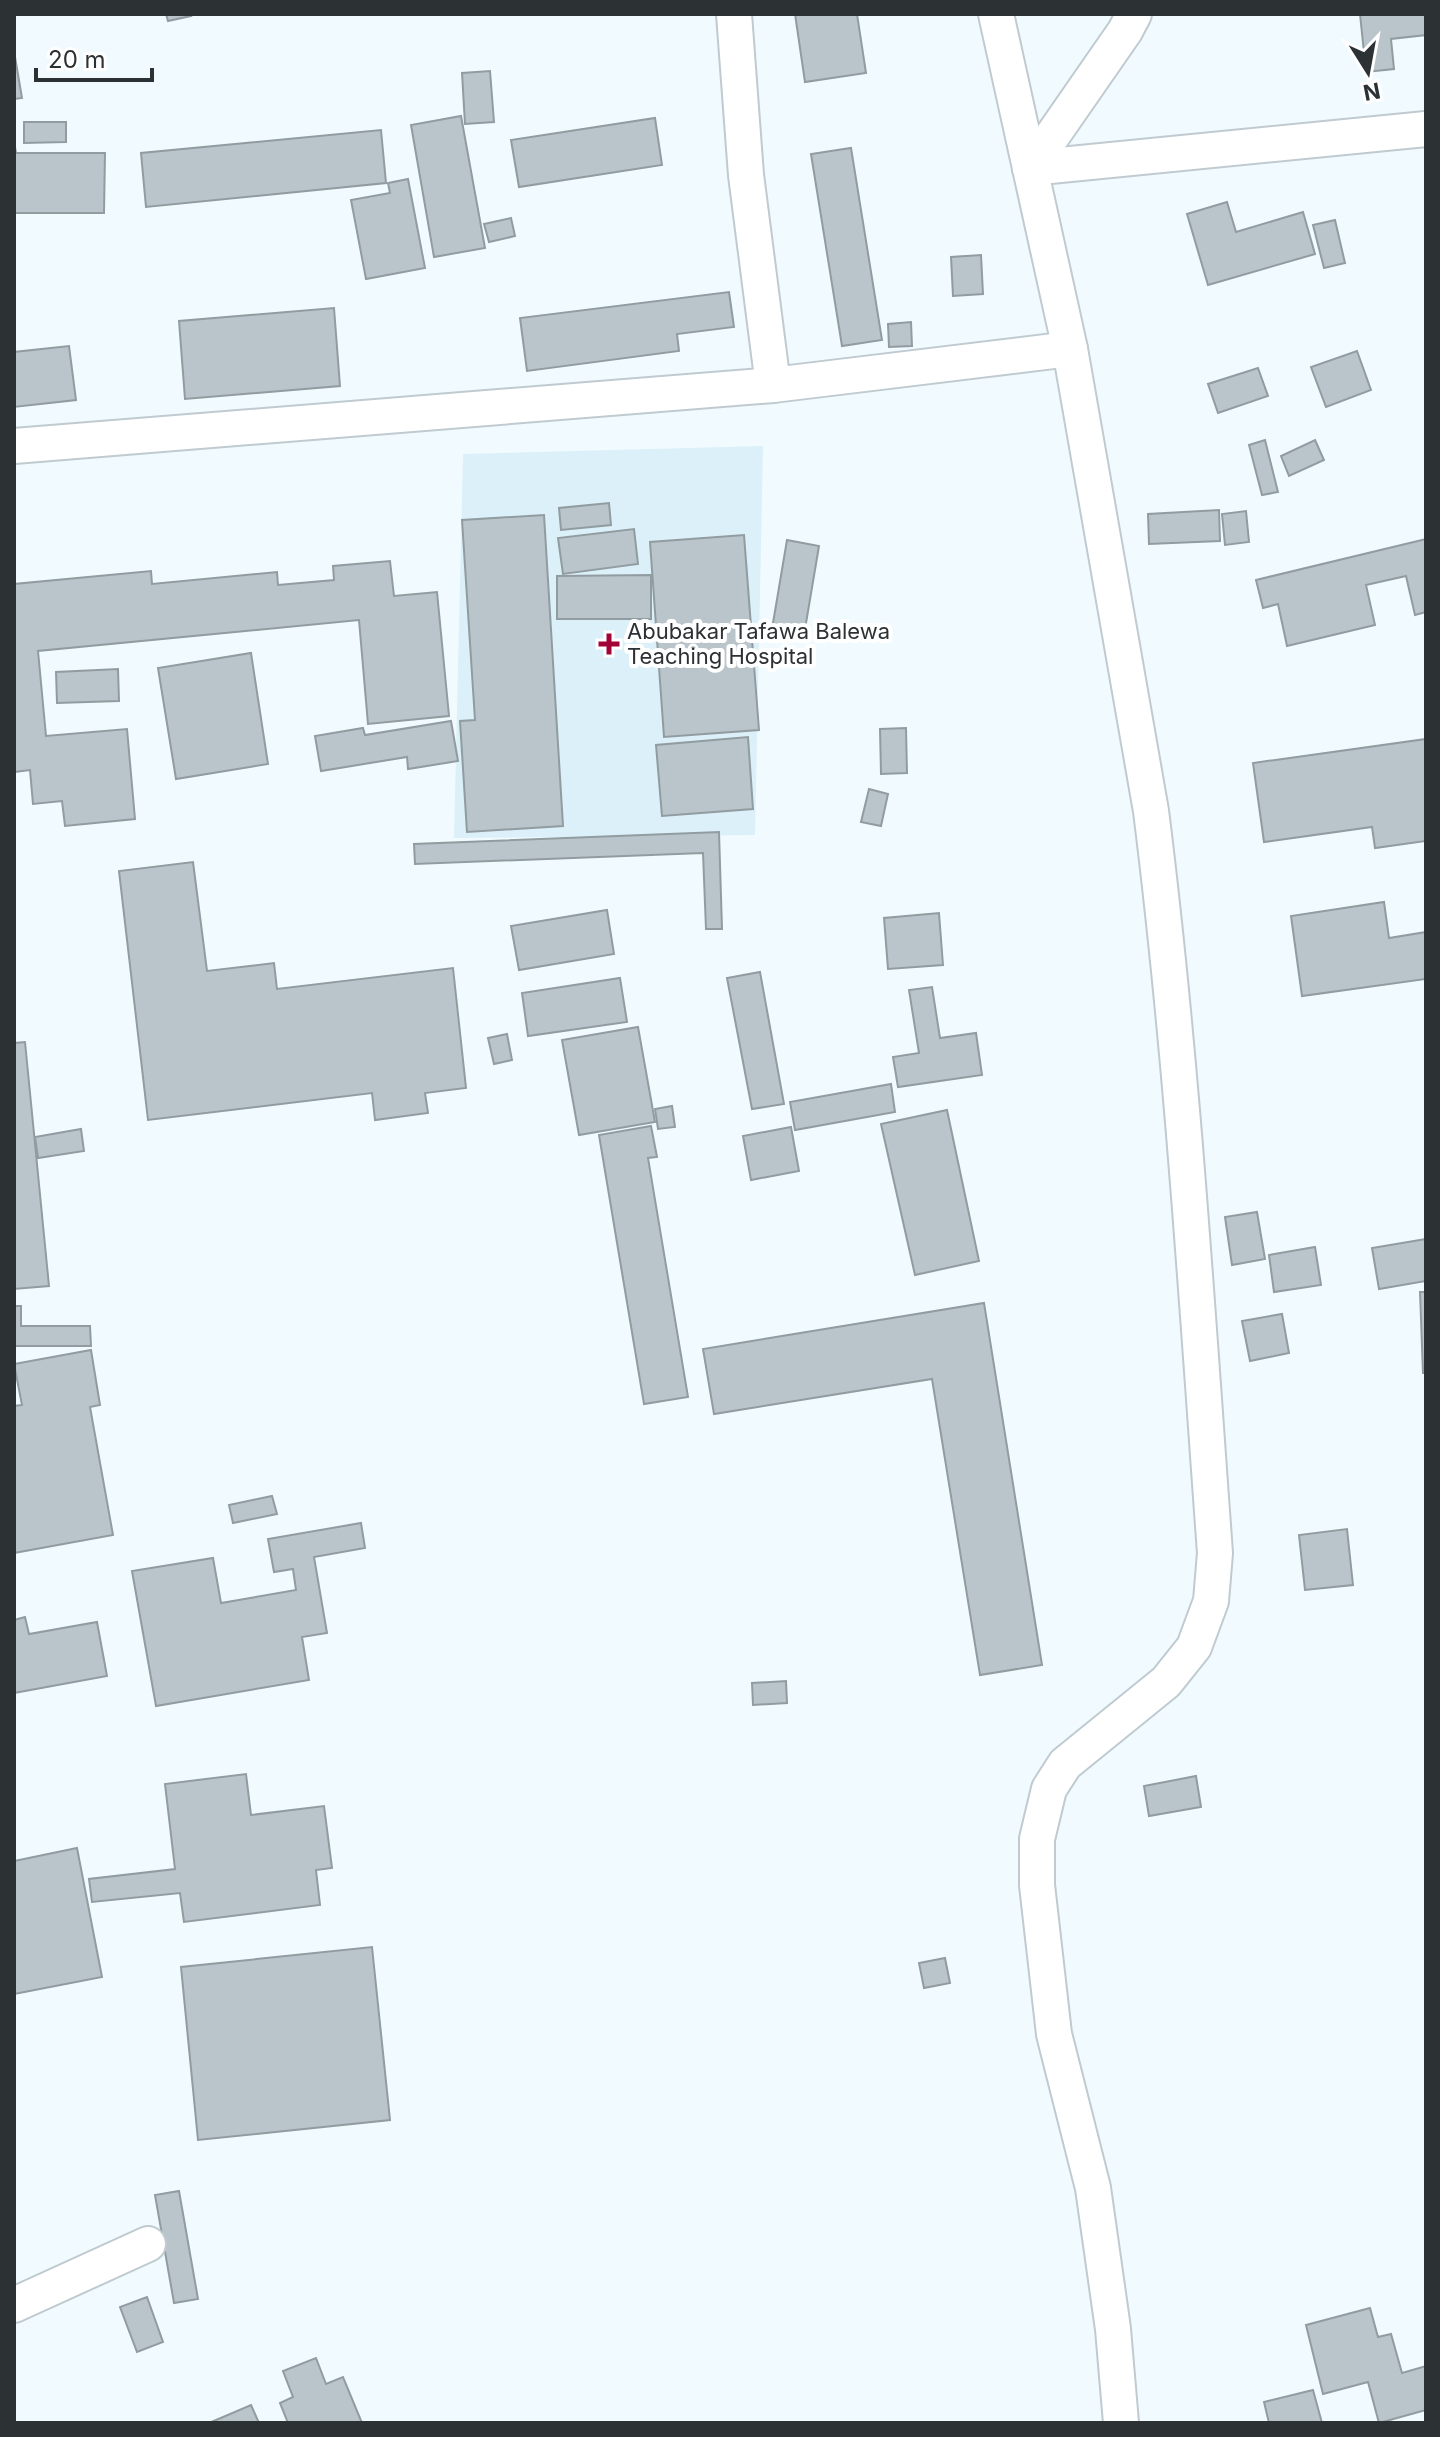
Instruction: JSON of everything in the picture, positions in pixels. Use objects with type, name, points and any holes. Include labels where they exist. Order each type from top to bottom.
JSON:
[{"type":"street","points":[[734,14],[746,175],[773,385]]},
{"type":"street","points":[[996,14],[1070,349],[1148,795],[1160,886],[1192,1238],[1215,1553],[1211,1601],[1194,1647],[1166,1682],[1065,1764],[1049,1789],[1037,1839],[1037,1885],[1054,2034],[1093,2188],[1113,2329],[1121,2423]]},
{"type":"street","points":[[1030,168],[1134,14]]},
{"type":"street","points":[[1030,168],[1426,129]]},
{"type":"street","points":[[14,446],[773,385],[1070,349]]},
{"type":"street","points":[[14,2305],[148,2244]]},
{"type":"shaded area","name":"Abubakar Tafawa Balewa Teaching Hospital","points":[[763,446],[755,835],[454,838],[463,454]]},
{"type":"building","points":[[166,14],[190,14],[191,16],[168,21]]},
{"type":"building","points":[[795,14],[857,14],[866,73],[805,82]]},
{"type":"building","points":[[1360,14],[1426,14],[1426,35],[1391,39],[1394,69],[1366,72]]},
{"type":"building","points":[[14,51],[22,98],[14,99]]},
{"type":"building","points":[[490,71],[494,122],[465,124],[462,73]]},
{"type":"building","points":[[461,116],[485,248],[434,257],[411,125]]},
{"type":"building","points":[[655,118],[662,165],[519,187],[511,140]]},
{"type":"building","points":[[24,122],[66,122],[66,142],[24,143]]},
{"type":"building","points":[[381,130],[386,183],[146,207],[141,153]]},
{"type":"building","points":[[14,141],[16,153],[105,153],[104,213],[14,213]]},
{"type":"building","points":[[851,148],[882,340],[842,346],[811,154]]},
{"type":"building","points":[[408,179],[425,268],[366,279],[351,200],[390,193],[388,183]]},
{"type":"building","points":[[1227,202],[1236,232],[1303,212],[1315,254],[1208,285],[1187,214]]},
{"type":"building","points":[[511,218],[515,236],[489,242],[484,224]]},
{"type":"building","points":[[1335,220],[1345,263],[1324,268],[1313,225]]},
{"type":"building","points":[[981,255],[983,294],[953,296],[951,257]]},
{"type":"building","points":[[729,292],[734,327],[677,334],[679,351],[527,371],[520,318]]},
{"type":"building","points":[[334,308],[340,386],[185,399],[179,321]]},
{"type":"building","points":[[911,322],[912,346],[889,347],[888,324]]},
{"type":"building","points":[[69,346],[76,400],[14,407],[14,352]]},
{"type":"building","points":[[1357,351],[1371,390],[1326,407],[1311,367]]},
{"type":"building","points":[[1258,368],[1268,396],[1218,413],[1208,384]]},
{"type":"building","points":[[1265,440],[1278,492],[1262,495],[1249,445]]},
{"type":"building","points":[[1315,440],[1324,460],[1289,476],[1281,456]]},
{"type":"building","points":[[609,503],[611,525],[561,530],[559,508]]},
{"type":"building","points":[[1219,510],[1220,541],[1149,544],[1148,514]]},
{"type":"building","points":[[1246,511],[1249,542],[1225,545],[1222,514]]},
{"type":"building","points":[[544,515],[563,826],[467,832],[460,721],[475,720],[462,520]]},
{"type":"building","points":[[634,529],[638,564],[563,574],[558,538]]},
{"type":"building","points":[[744,535],[759,730],[664,737],[650,542]]},
{"type":"building","points":[[1426,539],[1426,612],[1415,615],[1406,576],[1366,585],[1375,625],[1287,646],[1278,604],[1263,608],[1256,580]]},
{"type":"building","points":[[787,540],[819,546],[804,635],[772,629]]},
{"type":"building","points":[[390,561],[394,596],[437,592],[449,716],[368,724],[359,620],[38,651],[46,736],[127,729],[135,819],[65,826],[62,801],[33,804],[30,770],[14,772],[14,584],[151,571],[152,584],[277,572],[278,585],[334,580],[333,566]]},
{"type":"building","points":[[651,575],[651,619],[557,619],[557,576]]},
{"type":"building","points":[[251,653],[268,764],[176,779],[158,668]]},
{"type":"building","points":[[118,669],[119,701],[57,703],[56,672]]},
{"type":"building","points":[[451,721],[458,761],[408,769],[407,757],[321,771],[315,736],[363,728],[365,735]]},
{"type":"building","points":[[906,728],[907,773],[881,774],[880,729]]},
{"type":"building","points":[[748,737],[753,809],[662,816],[656,745]]},
{"type":"building","points":[[1426,739],[1426,841],[1375,848],[1372,827],[1264,842],[1253,763]]},
{"type":"building","points":[[869,789],[888,794],[881,826],[861,822]]},
{"type":"building","points":[[719,832],[722,929],[706,929],[703,853],[415,864],[414,844]]},
{"type":"building","points":[[193,862],[207,971],[274,963],[277,989],[453,968],[466,1088],[425,1093],[428,1113],[375,1120],[372,1093],[148,1120],[119,871]]},
{"type":"building","points":[[1384,902],[1389,938],[1426,932],[1426,979],[1302,996],[1291,916]]},
{"type":"building","points":[[607,910],[614,954],[519,970],[511,926]]},
{"type":"building","points":[[939,913],[943,965],[888,969],[884,918]]},
{"type":"building","points":[[760,972],[784,1104],[752,1109],[727,978]]},
{"type":"building","points":[[620,978],[627,1022],[528,1036],[522,993]]},
{"type":"building","points":[[932,987],[940,1038],[976,1033],[982,1075],[898,1087],[893,1057],[919,1053],[909,990]]},
{"type":"building","points":[[638,1027],[655,1122],[579,1135],[562,1040]]},
{"type":"building","points":[[507,1034],[512,1060],[494,1064],[488,1038]]},
{"type":"building","points":[[25,1042],[49,1286],[14,1289],[14,1043]]},
{"type":"building","points":[[891,1084],[895,1112],[795,1130],[790,1102]]},
{"type":"building","points":[[672,1106],[675,1127],[658,1129],[655,1109]]},
{"type":"building","points":[[947,1110],[979,1261],[915,1275],[881,1124]]},
{"type":"building","points":[[651,1126],[657,1157],[648,1158],[688,1397],[644,1404],[599,1135]]},
{"type":"building","points":[[791,1127],[799,1171],[751,1180],[743,1136]]},
{"type":"building","points":[[81,1129],[84,1151],[38,1158],[35,1137]]},
{"type":"building","points":[[1257,1212],[1265,1259],[1232,1265],[1225,1217]]},
{"type":"building","points":[[1426,1239],[1426,1281],[1379,1289],[1372,1248]]},
{"type":"building","points":[[1315,1247],[1321,1285],[1274,1292],[1269,1255]]},
{"type":"building","points":[[1420,1292],[1426,1292],[1426,1373],[1423,1373]]},
{"type":"building","points":[[984,1303],[1042,1665],[980,1675],[932,1379],[714,1414],[703,1349]]},
{"type":"building","points":[[14,1306],[21,1306],[21,1326],[90,1326],[91,1346],[14,1346]]},
{"type":"building","points":[[1282,1314],[1289,1353],[1250,1361],[1242,1321]]},
{"type":"building","points":[[91,1350],[100,1405],[90,1407],[113,1535],[14,1553],[14,1406],[22,1405],[14,1364]]},
{"type":"building","points":[[272,1496],[277,1514],[233,1523],[229,1505]]},
{"type":"building","points":[[361,1523],[365,1548],[314,1557],[327,1633],[302,1637],[309,1680],[156,1706],[132,1571],[213,1558],[221,1603],[296,1590],[293,1569],[274,1572],[268,1539]]},
{"type":"building","points":[[1347,1529],[1353,1585],[1305,1590],[1299,1535]]},
{"type":"building","points":[[25,1617],[29,1634],[97,1622],[107,1676],[14,1693],[14,1620]]},
{"type":"building","points":[[786,1681],[787,1703],[753,1705],[752,1683]]},
{"type":"building","points":[[246,1774],[251,1815],[324,1806],[332,1868],[316,1870],[320,1905],[184,1922],[180,1893],[92,1902],[89,1879],[175,1869],[165,1784]]},
{"type":"building","points":[[1196,1776],[1201,1807],[1149,1816],[1144,1786]]},
{"type":"building","points":[[77,1848],[102,1977],[14,1994],[14,1861]]},
{"type":"building","points":[[372,1947],[390,2120],[198,2140],[181,1967]]},
{"type":"building","points":[[945,1958],[950,1983],[924,1988],[919,1963]]},
{"type":"building","points":[[179,2191],[198,2299],[174,2303],[155,2195]]},
{"type":"building","points":[[147,2297],[163,2342],[137,2352],[120,2307]]},
{"type":"building","points":[[1370,2308],[1378,2337],[1391,2334],[1402,2373],[1426,2366],[1426,2410],[1379,2423],[1368,2382],[1323,2394],[1306,2325]]},
{"type":"building","points":[[316,2358],[326,2384],[343,2377],[362,2423],[288,2423],[280,2403],[293,2397],[283,2371]]},
{"type":"building","points":[[1313,2390],[1322,2423],[1269,2423],[1264,2402]]},
{"type":"building","points":[[251,2405],[259,2423],[209,2423]]},
{"type":"place","name":"Abubakar Tafawa Balewa Teaching Hospital","points":[[609,644]]}]
